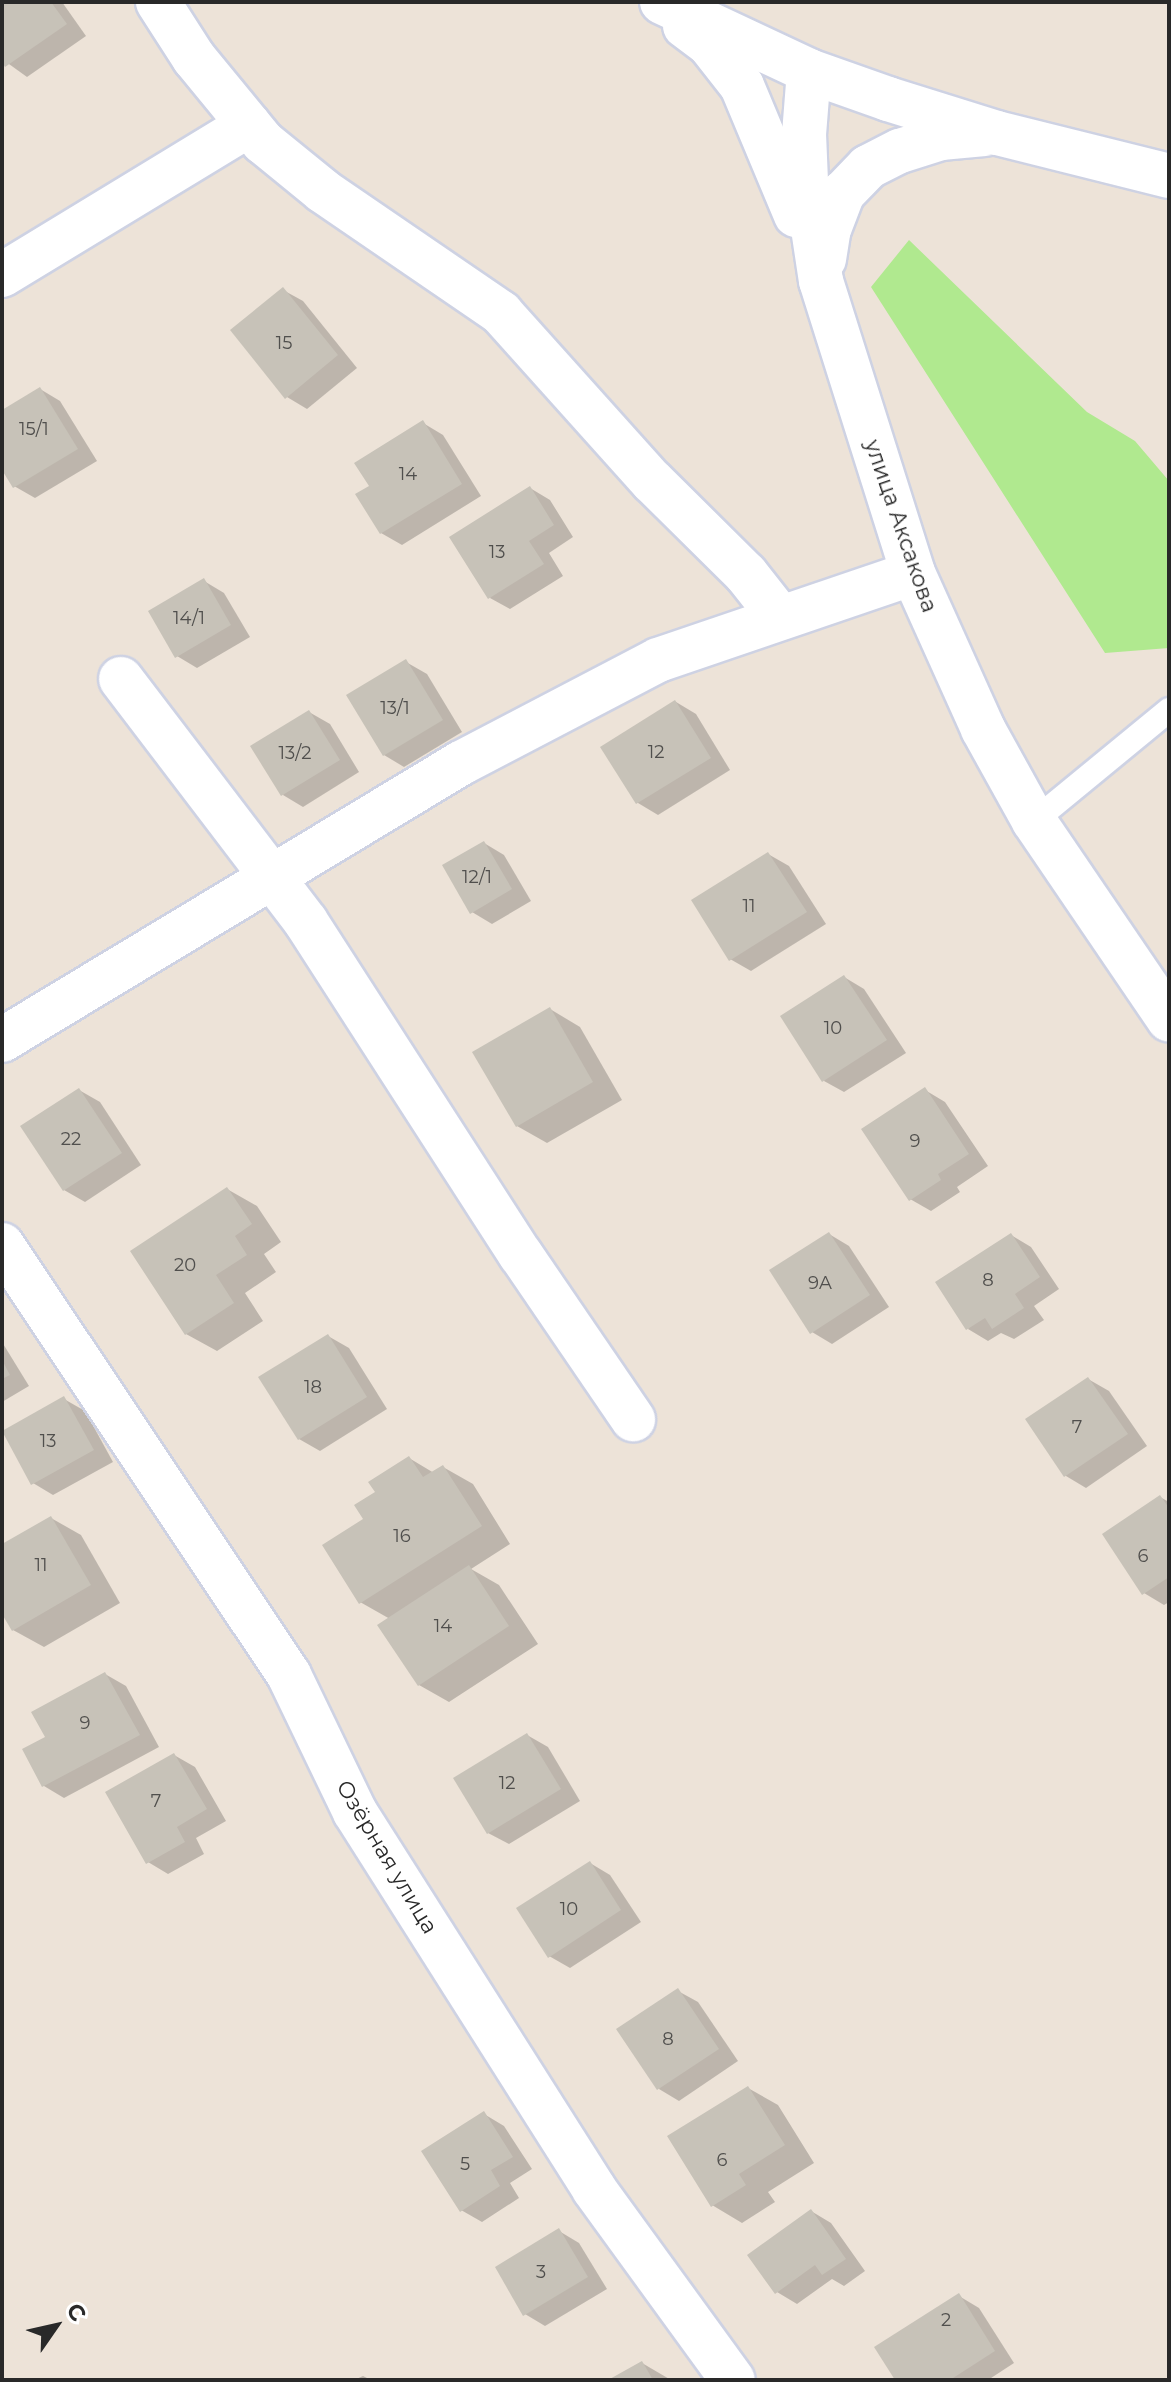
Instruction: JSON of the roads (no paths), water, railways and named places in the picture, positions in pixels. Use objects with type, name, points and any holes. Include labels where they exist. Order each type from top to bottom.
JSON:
[{"type":"street","points":[[158,2],[194,58],[263,142],[323,191],[501,313],[652,481],[746,574],[780,617]]},
{"type":"street","points":[[652,2],[709,44],[742,86],[766,136],[821,281]]},
{"type":"street","points":[[662,2],[809,71],[997,133],[1169,176]]},
{"type":"street","name":"улица Аксакова","points":[[809,71],[804,134],[806,182],[821,281],[913,573],[983,729],[1034,821],[1169,1020]]},
{"type":"street","points":[[2,275],[249,125]]},
{"type":"street","points":[[821,281],[829,229],[843,193],[868,167],[900,151],[941,138],[997,133]]},
{"type":"street","points":[[2,1040],[461,763],[658,660],[913,573]]},
{"type":"street","points":[[121,679],[306,922],[521,1255],[633,1419]]},
{"type":"street","name":"Озёрная улица","points":[[2,1245],[289,1675],[355,1812],[594,2189],[733,2380]]},
{"type":"lane","points":[[1034,821],[1169,710]]}]
